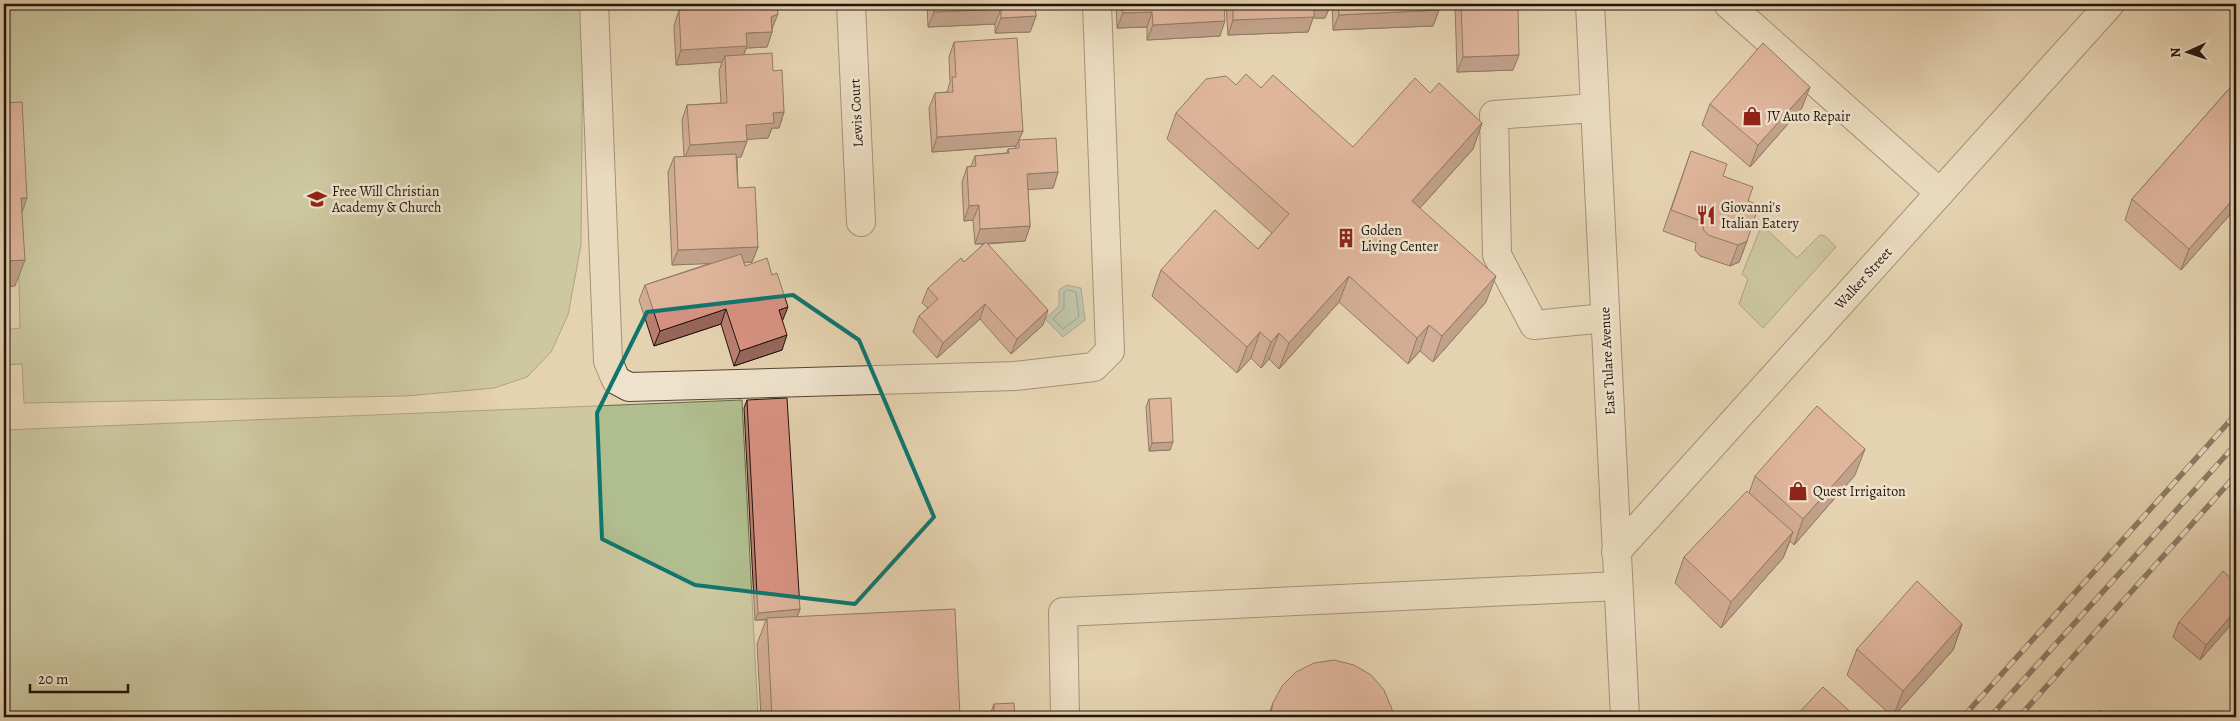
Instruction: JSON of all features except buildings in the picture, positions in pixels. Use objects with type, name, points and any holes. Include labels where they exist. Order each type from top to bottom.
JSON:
[{"type":"street","points":[[594,4],[608,361],[616,380],[629,387],[1015,376],[1094,367],[1110,351],[1097,4]]},
{"type":"street","name":"Lewis Court","points":[[851,4],[861,222]]},
{"type":"street","name":"East Tulare Avenue","points":[[1590,4],[1624,717]]},
{"type":"street","points":[[1728,4],[1940,193]]},
{"type":"street","name":"Walker Street","points":[[1616,552],[2110,4]]},
{"type":"street","points":[[1595,108],[1494,115],[1498,255],[1534,325],[1605,318]]},
{"type":"street","points":[[1064,717],[1063,612],[1618,586]]},
{"type":"highlighted area","points":[[793,295],[859,340],[934,517],[855,604],[695,585],[602,539],[597,413],[647,312]]},
{"type":"green space","name":"Free Will Christian Academy & Church","points":[[4,4],[583,4],[581,245],[568,315],[551,352],[527,377],[494,388],[406,396],[24,403],[22,364],[4,365],[4,330],[20,328],[18,230],[4,124]]},
{"type":"green space","points":[[1761,227],[1764,227],[1797,258],[1820,235],[1825,236],[1836,247],[1763,328],[1739,304],[1748,279],[1742,274]]},
{"type":"green space","points":[[4,292],[8,292],[10,329],[4,329]]},
{"type":"green space","points":[[742,400],[758,717],[4,717],[4,430]]},
{"type":"water","points":[[1067,285],[1081,288],[1085,320],[1063,337],[1045,319],[1059,306],[1059,290]]},
{"type":"railway","points":[[1963,717],[2236,414]]},
{"type":"railway","points":[[1990,717],[2236,444]]},
{"type":"railway","points":[[2019,717],[2236,475]]},
{"type":"place","name":"JV Auto Repair","points":[[1752,116]]},
{"type":"place","name":"Free Will Christian Academy & Church","points":[[317,199]]},
{"type":"place","name":"Giovanni's Italian Eatery","points":[[1706,215]]},
{"type":"place","name":"Golden Living Center","points":[[1346,238]]},
{"type":"place","name":"Quest Irrigaiton","points":[[1798,491]]}]
